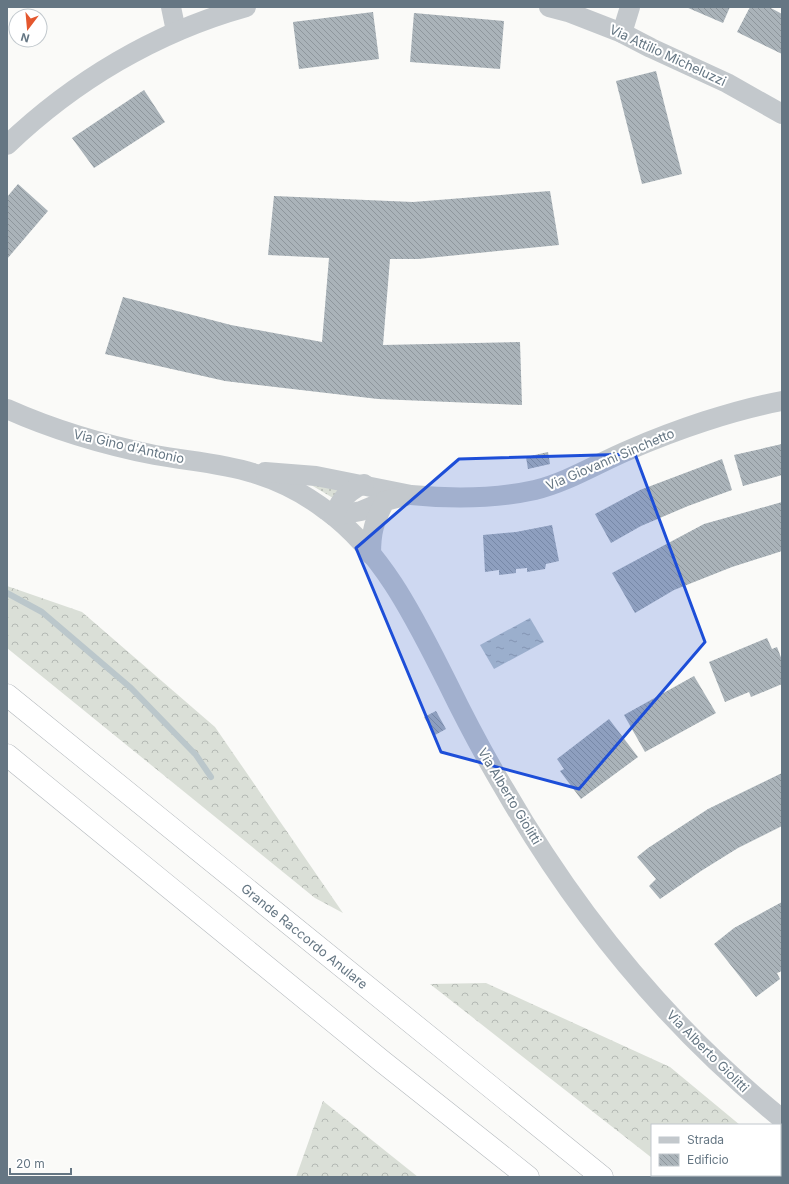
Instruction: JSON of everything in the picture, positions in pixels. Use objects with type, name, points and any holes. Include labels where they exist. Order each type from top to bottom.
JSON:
[{"type":"highway","name":"Grande Raccordo Anulare","points":[[7,695],[602,1177]]},
{"type":"highway","points":[[7,755],[383,1062],[528,1177]]},
{"type":"highway","points":[[383,1062],[505,1177]]},
{"type":"street","points":[[171,7],[176,31]]},
{"type":"street","points":[[7,145],[53,105],[88,80],[114,64],[176,31],[207,19],[246,7]]},
{"type":"street","name":"Via Attilio Micheluzzi","points":[[549,7],[568,12],[622,33],[727,83],[782,114]]},
{"type":"street","points":[[622,33],[630,7]]},
{"type":"street","name":"Via Giovanni Sinchetto","points":[[253,472],[302,474],[364,484],[411,495],[455,498],[511,494],[535,490],[558,482],[630,449],[684,429],[782,401]]},
{"type":"street","name":"Via Gino d'Antonio","points":[[7,409],[43,423],[108,444],[156,455],[226,466],[253,472]]},
{"type":"street","name":"Via Alberto Giolitti","points":[[253,472],[288,487],[310,499],[334,516],[350,531],[371,555],[390,579],[409,610],[472,732],[506,792],[560,879],[613,947],[679,1025],[743,1087],[782,1119]]},
{"type":"street","points":[[334,516],[346,495],[355,488],[364,484]]},
{"type":"street","name":"Via Giovanni Sinchetto","points":[[334,516],[361,511],[385,501],[411,495]]},
{"type":"street","points":[[371,555],[373,526],[385,501]]},
{"type":"highlighted area","points":[[635,454],[705,642],[579,789],[441,752],[356,548],[459,459]]},
{"type":"green space","points":[[306,482],[340,487],[333,498]]},
{"type":"green space","points":[[7,586],[82,612],[215,727],[343,913],[315,898],[7,648]]},
{"type":"green space","points":[[486,983],[670,1067],[739,1124],[651,1124],[651,1157],[430,984]]},
{"type":"green space","points":[[323,1101],[418,1177],[296,1177]]},
{"type":"green space","points":[[781,1159],[782,1160],[782,1177],[675,1176],[781,1176]]},
{"type":"water","points":[[530,618],[544,642],[494,669],[480,645]]},
{"type":"building","points":[[686,7],[730,7],[723,23]]},
{"type":"building","points":[[750,7],[769,7],[782,14],[782,54],[737,32]]},
{"type":"building","points":[[373,12],[379,59],[299,69],[293,22]]},
{"type":"building","points":[[414,13],[504,21],[500,69],[410,62]]},
{"type":"building","points":[[656,71],[682,174],[642,184],[616,81]]},
{"type":"building","points":[[144,90],[165,122],[94,168],[72,138]]},
{"type":"building","points":[[18,184],[48,211],[7,259],[7,197]]},
{"type":"building","points":[[550,191],[559,245],[418,259],[390,259],[383,345],[520,342],[522,405],[378,399],[225,381],[105,354],[123,297],[231,325],[322,342],[329,258],[268,255],[274,196],[413,202]]},
{"type":"building","points":[[782,444],[782,475],[743,486],[734,455]]},
{"type":"building","points":[[548,452],[550,464],[528,469],[526,457]]},
{"type":"building","points":[[722,459],[732,490],[688,506],[641,526],[611,543],[595,514],[640,490]]},
{"type":"building","points":[[782,502],[782,551],[732,567],[674,590],[635,613],[612,573],[704,524]]},
{"type":"building","points":[[552,525],[559,561],[546,564],[545,569],[527,572],[527,568],[516,569],[516,573],[499,575],[499,570],[485,572],[483,535],[516,532]]},
{"type":"building","points":[[767,638],[772,649],[777,647],[782,660],[782,684],[751,697],[749,692],[725,702],[709,662]]},
{"type":"building","points":[[694,676],[716,713],[645,752],[624,715]]},
{"type":"building","points":[[436,711],[446,729],[435,735],[424,717]]},
{"type":"building","points":[[609,719],[638,757],[581,799],[560,771],[564,769],[557,759]]},
{"type":"building","points":[[782,773],[782,826],[738,848],[660,899],[649,886],[656,879],[637,857],[648,848],[708,809]]},
{"type":"building","points":[[782,902],[782,971],[777,973],[780,979],[756,997],[714,944],[734,928]]},
{"type":"waterway","points":[[7,593],[42,612],[131,688],[196,755],[211,777]]}]
